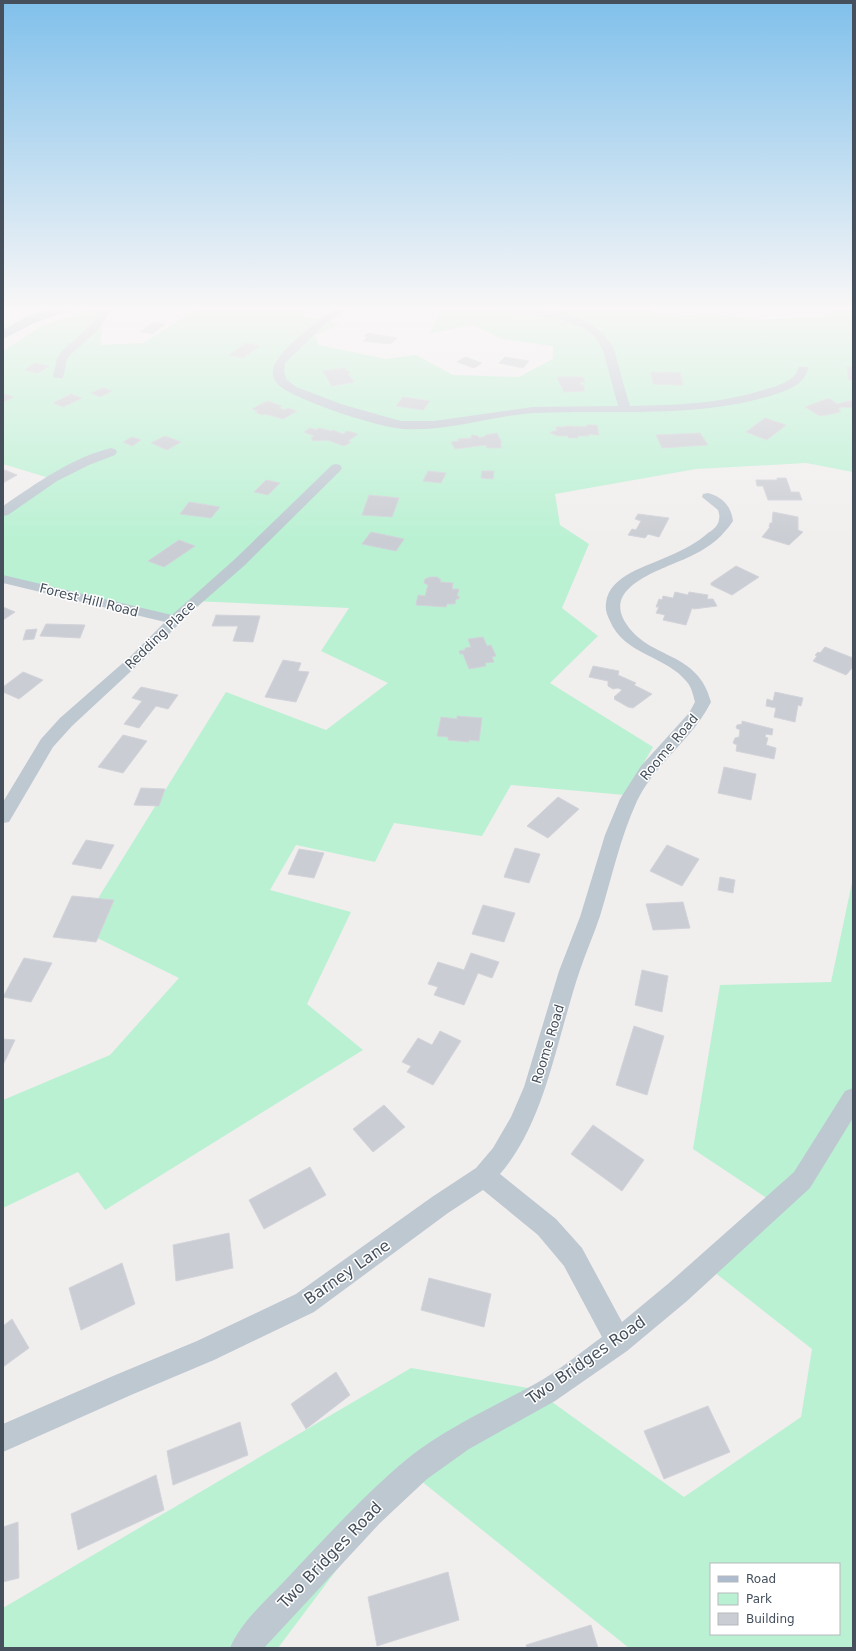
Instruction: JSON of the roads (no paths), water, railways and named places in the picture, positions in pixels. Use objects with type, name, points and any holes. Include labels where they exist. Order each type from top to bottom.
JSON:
[{"type":"street","points":[[288,386],[297,392],[372,418],[401,425],[434,425],[502,413],[532,410],[684,408],[737,402],[761,396],[787,386]]},
{"type":"street","points":[[618,386],[625,409]]},
{"type":"street","points":[[3,512],[52,478],[85,462],[111,452]]},
{"type":"street","name":"Redding Place","points":[[3,817],[47,743],[66,722],[243,559],[336,468]]},
{"type":"street","name":"Roome Road","points":[[484,1176],[502,1156],[519,1124],[535,1087],[570,972],[590,917],[614,835],[630,799],[647,770],[696,716],[704,702],[702,694],[693,678],[679,666],[630,637],[618,624],[612,609],[616,592],[623,584],[643,572],[700,547],[718,533],[726,520],[725,510],[708,497]]},
{"type":"street","name":"Forest Hill Road","points":[[3,579],[175,620]]},
{"type":"street","name":"Two Bridges Road","points":[[245,1648],[254,1635],[320,1565],[370,1513],[417,1469],[459,1439],[546,1392],[618,1342],[678,1292],[802,1180],[853,1098]]},
{"type":"street","points":[[484,1176],[547,1227],[573,1257],[618,1342]]},
{"type":"street","name":"Barney Lane","points":[[3,1438],[122,1385],[205,1351],[305,1303],[440,1205],[484,1176]]}]
